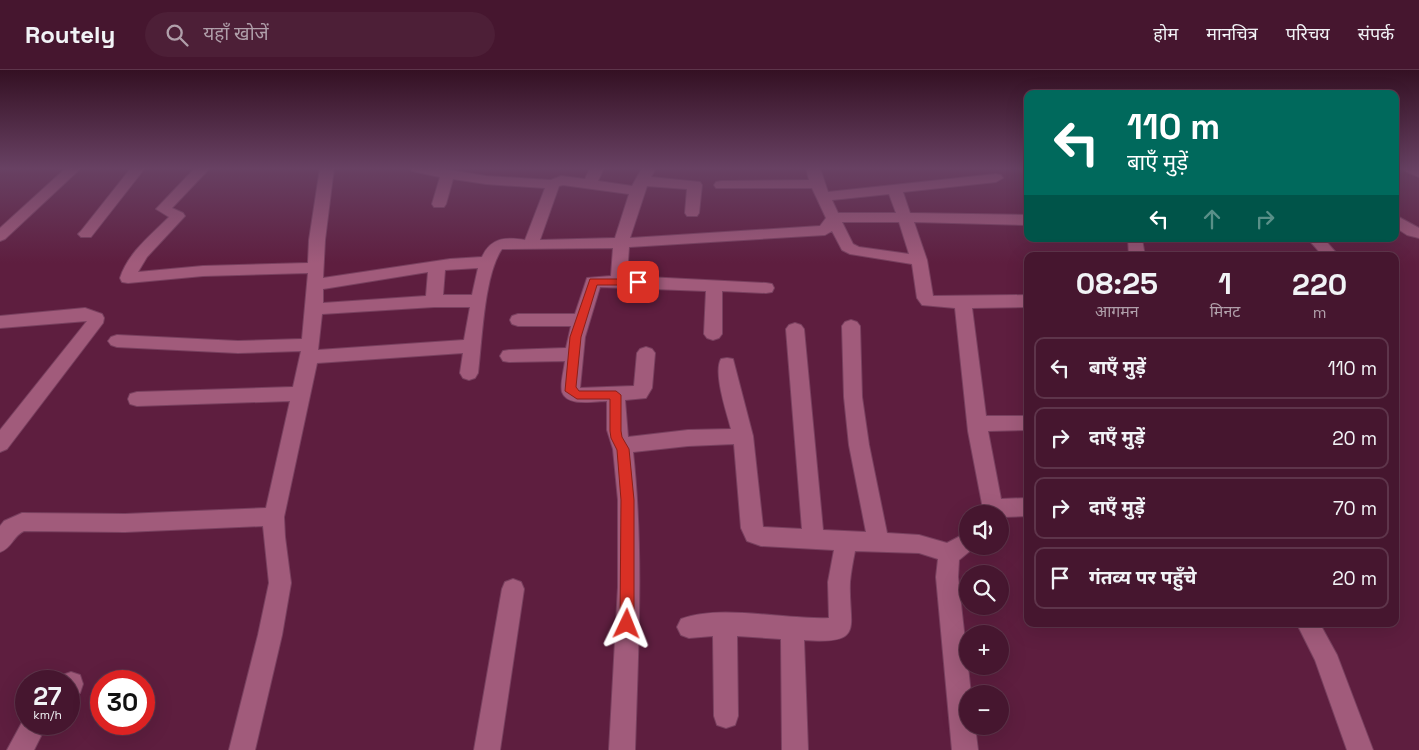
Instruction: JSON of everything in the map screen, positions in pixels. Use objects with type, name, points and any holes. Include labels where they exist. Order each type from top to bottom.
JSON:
[{"type":"street","points":[[0,236],[39,200]]},
{"type":"street","points":[[86,234],[113,200]]},
{"type":"street","points":[[173,200],[164,209],[178,216],[152,241],[131,269],[128,278],[203,270],[315,277],[488,262]]},
{"type":"street","points":[[242,750],[270,635],[280,583],[274,537],[274,517],[309,351],[314,309],[317,240],[323,200]]},
{"type":"street","points":[[439,204],[440,200]]},
{"type":"street","points":[[531,245],[547,200]]},
{"type":"street","points":[[619,281],[621,243],[636,200]]},
{"type":"street","points":[[692,213],[693,200]]},
{"type":"street","points":[[825,200],[845,244],[850,250],[919,260]]},
{"type":"street","points":[[898,200],[919,260],[926,300],[936,303],[1024,301]]},
{"type":"street","points":[[469,373],[478,301],[492,251],[500,245],[621,243],[825,230],[834,217]]},
{"type":"street","points":[[834,217],[1024,220]]},
{"type":"street","points":[[1399,223],[1412,232],[1419,233]]},
{"type":"street","points":[[1319,242],[1327,252]]},
{"type":"street","points":[[434,301],[437,266]]},
{"type":"street","points":[[646,353],[642,391],[616,395],[573,394],[570,387],[576,337],[593,282],[619,281],[766,288]]},
{"type":"street","points":[[712,334],[714,286]]},
{"type":"street","points":[[314,309],[434,301],[478,301]]},
{"type":"street","points":[[963,303],[977,424],[993,505]]},
{"type":"street","points":[[0,322],[85,314],[96,318],[95,323],[3,435]]},
{"type":"street","points":[[518,320],[581,320]]},
{"type":"street","points":[[851,326],[853,396],[858,435],[878,541]]},
{"type":"street","points":[[795,329],[813,538]]},
{"type":"street","points":[[117,341],[309,351],[473,346]]},
{"type":"street","points":[[509,356],[574,354]]},
{"type":"street","points":[[727,364],[731,392],[743,436],[752,528],[755,534],[761,536],[959,547],[947,577],[965,750]]},
{"type":"street","points":[[137,399],[301,394]]},
{"type":"street","points":[[616,395],[616,431],[617,438],[623,449],[628,500],[629,587],[622,750]]},
{"type":"street","points":[[977,424],[1024,423]]},
{"type":"street","points":[[623,449],[631,444],[688,438],[743,436]]},
{"type":"street","points":[[1009,509],[1024,507]]},
{"type":"street","points":[[0,543],[11,527],[22,522],[125,523],[274,517]]},
{"type":"street","points":[[689,627],[725,624],[833,631],[840,627],[842,623],[839,582],[846,540]]},
{"type":"street","points":[[487,750],[486,744],[513,589]]},
{"type":"street","points":[[725,624],[726,716]]},
{"type":"street","points":[[1310,627],[1325,655],[1360,750]]},
{"type":"street","points":[[792,628],[795,750]]},
{"type":"street","points":[[20,750],[29,735]]},
{"type":"route","points":[[627,624],[629,587],[628,500],[623,449],[617,438],[616,431],[616,395],[577,395],[573,394],[570,387],[576,337],[593,282],[638,282]]}]
